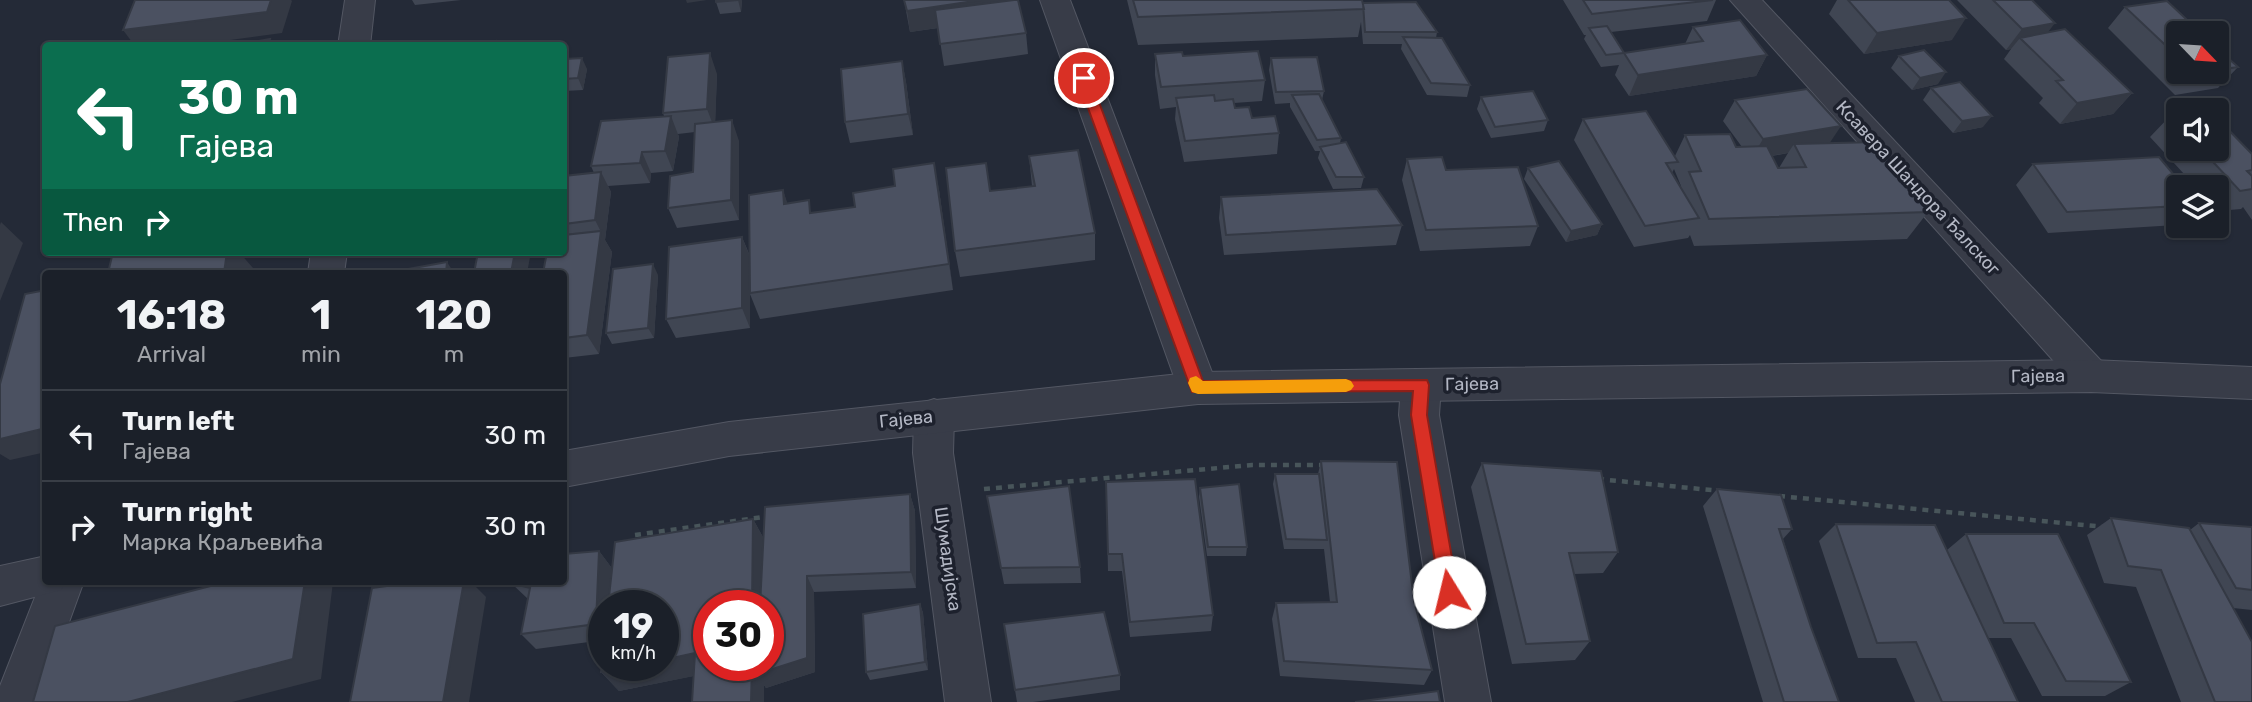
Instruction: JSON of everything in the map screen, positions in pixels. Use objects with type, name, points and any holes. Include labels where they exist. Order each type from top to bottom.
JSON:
[{"type":"street","points":[[355,42],[360,0]]},
{"type":"street","points":[[1055,0],[1198,388]]},
{"type":"street","name":"Ксавера Шандора Ђалског","points":[[1745,0],[2091,376]]},
{"type":"street","name":"Гајева","points":[[567,467],[729,439],[1198,388],[2091,376],[2252,383]]},
{"type":"street","points":[[1421,385],[1419,415],[1468,702]]},
{"type":"street","name":"Шумадијска","points":[[934,416],[933,453],[968,702]]},
{"type":"street","points":[[0,586],[42,577]]},
{"type":"street","points":[[17,702],[61,585]]},
{"type":"building","points":[[135,0],[271,0],[267,12],[123,30]]},
{"type":"building","points":[[904,0],[981,0],[907,11]]},
{"type":"building","points":[[1018,0],[1026,33],[940,44],[935,10]]},
{"type":"building","points":[[1133,0],[1362,0],[1364,9],[1138,17]]},
{"type":"building","points":[[1583,0],[1713,0],[1592,14]]},
{"type":"building","points":[[1848,0],[1949,0],[1966,18],[1877,33]]},
{"type":"building","points":[[1993,0],[2032,0],[2055,23],[2022,29]]},
{"type":"building","points":[[2167,1],[2188,21],[2166,21],[2166,46],[2125,7]]},
{"type":"building","points":[[1416,2],[1437,32],[1365,32],[1363,3]]},
{"type":"building","points":[[1740,20],[1767,55],[1638,75],[1624,53],[1703,41],[1693,27]]},
{"type":"building","points":[[1607,26],[1624,53],[1606,55],[1589,28]]},
{"type":"building","points":[[2065,29],[2132,93],[2077,103],[2056,81],[2063,80],[2020,38]]},
{"type":"building","points":[[1403,37],[1442,38],[1470,85],[1431,83]]},
{"type":"building","points":[[1924,50],[1946,72],[1920,78],[1899,56]]},
{"type":"building","points":[[1258,51],[1265,80],[1161,87],[1155,54],[1182,52],[1183,56]]},
{"type":"building","points":[[710,53],[707,109],[663,113],[668,57]]},
{"type":"building","points":[[1317,57],[1324,91],[1276,92],[1271,58]]},
{"type":"building","points":[[582,58],[578,78],[567,79],[567,59]]},
{"type":"building","points":[[2230,60],[2238,67],[2230,68]]},
{"type":"building","points":[[902,61],[908,114],[845,122],[841,69]]},
{"type":"building","points":[[1960,82],[1992,116],[1962,121],[1931,88]]},
{"type":"building","points":[[1807,89],[1841,126],[1763,139],[1735,100]]},
{"type":"building","points":[[1533,91],[1548,120],[1495,127],[1481,97]]},
{"type":"building","points":[[1319,94],[1341,138],[1317,140],[1292,95]]},
{"type":"building","points":[[1214,95],[1215,101],[1233,99],[1235,108],[1249,107],[1252,118],[1275,116],[1279,133],[1185,141],[1176,98]]},
{"type":"building","points":[[1646,111],[1678,162],[1666,163],[1699,218],[1645,226],[1583,119]]},
{"type":"building","points":[[671,116],[665,151],[642,152],[640,163],[591,166],[601,121]]},
{"type":"building","points":[[732,120],[731,200],[668,208],[670,176],[693,172],[695,124]]},
{"type":"building","points":[[2229,130],[2252,154],[2252,170],[2247,171],[2252,176],[2252,189],[2240,191],[2229,179],[2229,175],[2225,175],[2212,161],[2229,161]]},
{"type":"building","points":[[1730,134],[1736,147],[1767,146],[1778,168],[1806,167],[1794,144],[1878,142],[1893,167],[1903,167],[1928,212],[1709,219],[1689,172],[1701,171],[1685,135]]},
{"type":"building","points":[[1346,142],[1364,177],[1336,177],[1320,147]]},
{"type":"building","points":[[1078,150],[1095,233],[955,251],[946,168],[986,163],[990,191],[1035,186],[1029,156]]},
{"type":"building","points":[[1442,157],[1446,170],[1518,167],[1538,226],[1426,230],[1407,159]]},
{"type":"building","points":[[2159,157],[2174,175],[2166,175],[2166,207],[2067,212],[2033,164]]},
{"type":"building","points":[[1559,161],[1602,224],[1571,231],[1528,168]]},
{"type":"building","points":[[934,163],[949,264],[750,293],[749,195],[783,190],[784,204],[809,200],[810,213],[855,207],[853,193],[895,186],[893,169]]},
{"type":"building","points":[[601,172],[595,220],[567,224],[567,176]]},
{"type":"building","points":[[1377,189],[1402,225],[1226,235],[1221,197]]},
{"type":"building","points":[[601,231],[587,335],[567,338],[567,270],[544,270],[546,256],[567,256],[567,235]]},
{"type":"building","points":[[742,237],[742,308],[666,319],[669,247]]},
{"type":"building","points":[[112,256],[226,256],[224,270],[109,270]]},
{"type":"building","points":[[477,256],[514,256],[512,270],[475,270]]},
{"type":"building","points":[[447,262],[446,270],[403,270]]},
{"type":"building","points":[[653,264],[648,328],[606,333],[613,269]]},
{"type":"building","points":[[42,291],[42,429],[0,439],[0,384],[25,294]]},
{"type":"building","points":[[1321,461],[1397,462],[1414,601],[1432,670],[1284,661],[1276,603],[1337,602]]},
{"type":"building","points":[[1482,463],[1601,471],[1618,552],[1569,553],[1590,641],[1526,644]]},
{"type":"building","points":[[1275,474],[1319,474],[1327,540],[1286,539]]},
{"type":"building","points":[[1195,479],[1213,615],[1130,622],[1122,554],[1108,554],[1106,482]]},
{"type":"building","points":[[1239,484],[1247,547],[1208,547],[1200,488]]},
{"type":"building","points":[[1069,486],[1080,567],[1001,568],[987,496]]},
{"type":"building","points":[[1717,489],[1781,495],[1792,529],[1779,529],[1839,702],[1784,702]]},
{"type":"building","points":[[910,494],[911,572],[807,576],[807,658],[784,665],[784,590],[761,590],[765,507]]},
{"type":"building","points":[[2111,518],[2189,528],[2252,642],[2252,702],[2215,702],[2161,570],[2128,566]]},
{"type":"building","points":[[753,519],[752,590],[693,590],[693,653],[679,656],[679,590],[610,590],[615,542]]},
{"type":"building","points":[[2199,523],[2252,527],[2252,590],[2236,588]]},
{"type":"building","points":[[1836,524],[1935,525],[2018,702],[1942,702],[1916,642],[1877,643]]},
{"type":"building","points":[[1966,534],[2058,534],[2131,682],[2066,681],[2034,623],[2004,623]]},
{"type":"building","points":[[599,551],[597,590],[588,590],[588,625],[521,634],[530,588],[519,585],[567,585],[567,554]]},
{"type":"building","points":[[214,585],[304,585],[293,659],[128,702],[33,702],[55,626]]},
{"type":"building","points":[[394,585],[463,585],[443,702],[350,702],[372,588]]},
{"type":"building","points":[[920,604],[925,662],[866,672],[863,614]]},
{"type":"building","points":[[1104,612],[1120,675],[1015,690],[1004,624]]},
{"type":"building","points":[[693,681],[752,681],[751,702],[692,702]]},
{"type":"building","points":[[1438,691],[1440,702],[1355,702]]},
{"type":"slow traffic","points":[[1196,383],[1198,388],[1346,386]]},
{"type":"route","points":[[1084,78],[1198,388],[1421,385],[1419,415],[1449,592]]}]
